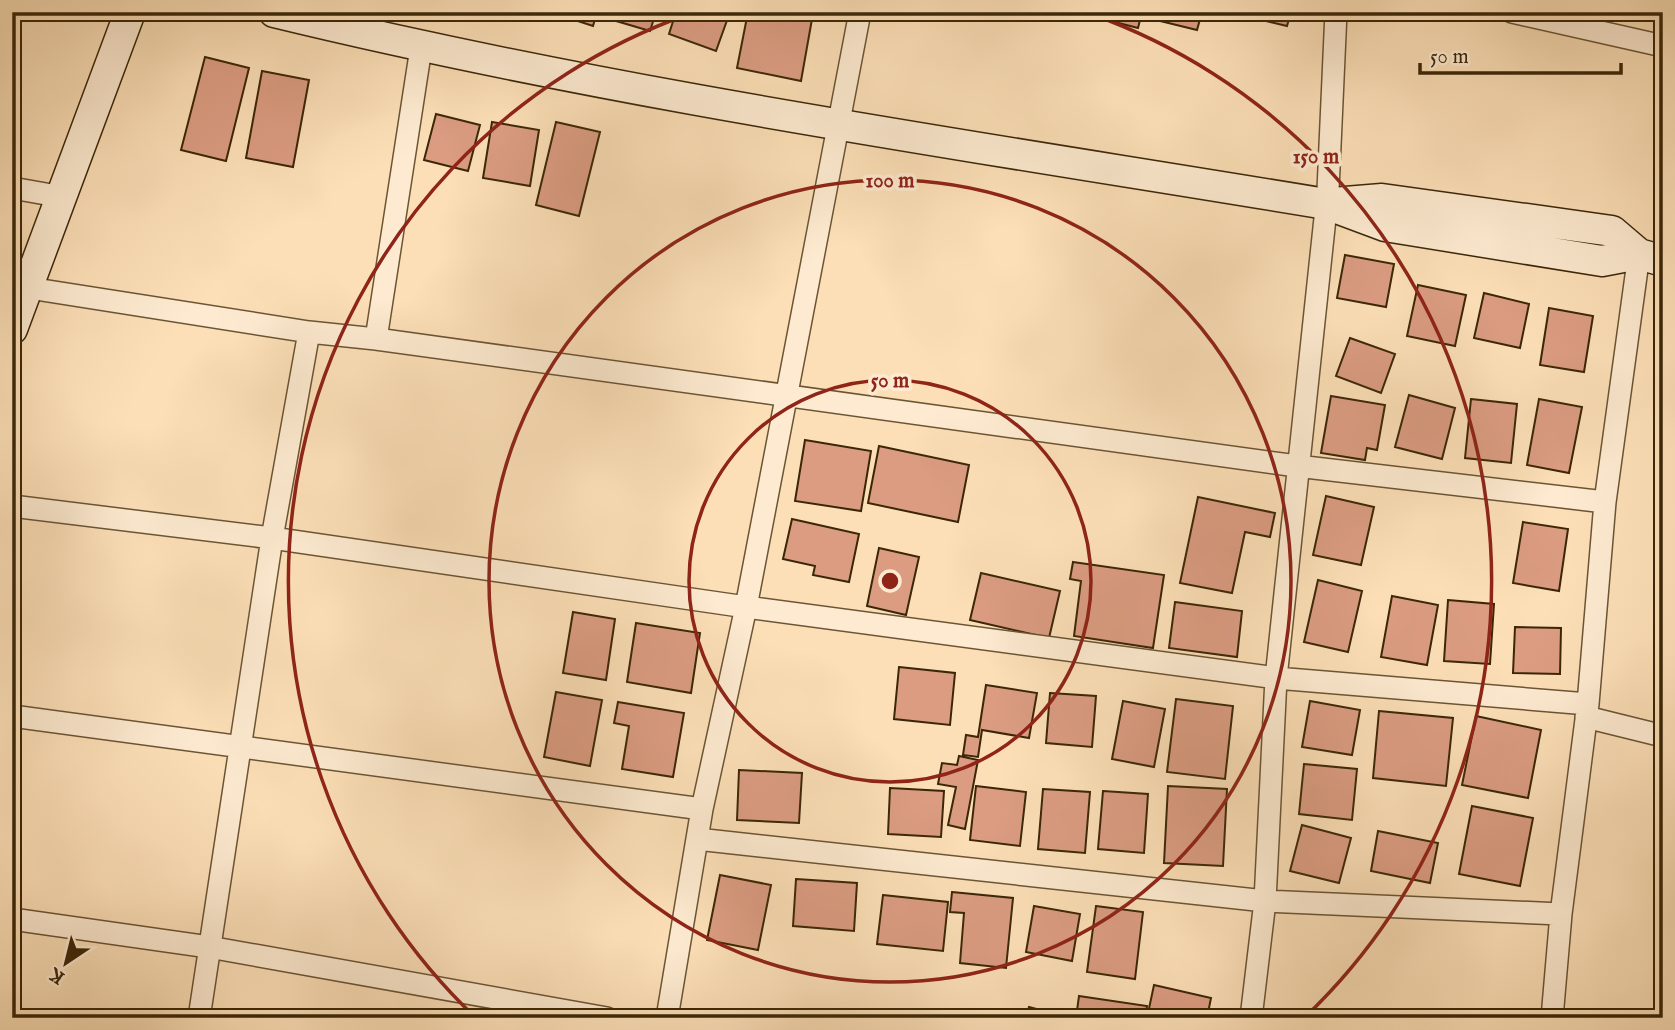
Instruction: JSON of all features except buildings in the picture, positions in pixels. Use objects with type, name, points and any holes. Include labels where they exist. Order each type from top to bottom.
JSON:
[{"type":"street","points":[[12,329],[130,12]]},
{"type":"street","points":[[274,12],[421,48],[838,124],[1326,204],[1385,226],[1602,261],[1651,257],[1605,502],[1587,710],[1561,914],[1552,1018]]},
{"type":"street","points":[[667,1018],[702,809],[746,607],[860,12]]},
{"type":"street","points":[[1251,1018],[1265,901],[1276,678],[1326,204],[1336,12]]},
{"type":"street","points":[[1512,12],[1663,46]]},
{"type":"street","points":[[376,339],[421,48]]},
{"type":"street","points":[[12,188],[63,197]]},
{"type":"street","points":[[29,288],[309,332],[1297,466],[1605,502]]},
{"type":"street","points":[[199,1018],[272,538],[309,332]]},
{"type":"street","points":[[12,506],[272,538],[746,607],[1276,678],[1587,710],[1663,736]]},
{"type":"street","points":[[12,716],[702,809]]},
{"type":"street","points":[[697,839],[1265,901],[1561,914]]},
{"type":"street","points":[[12,919],[209,947],[607,1018]]}]
